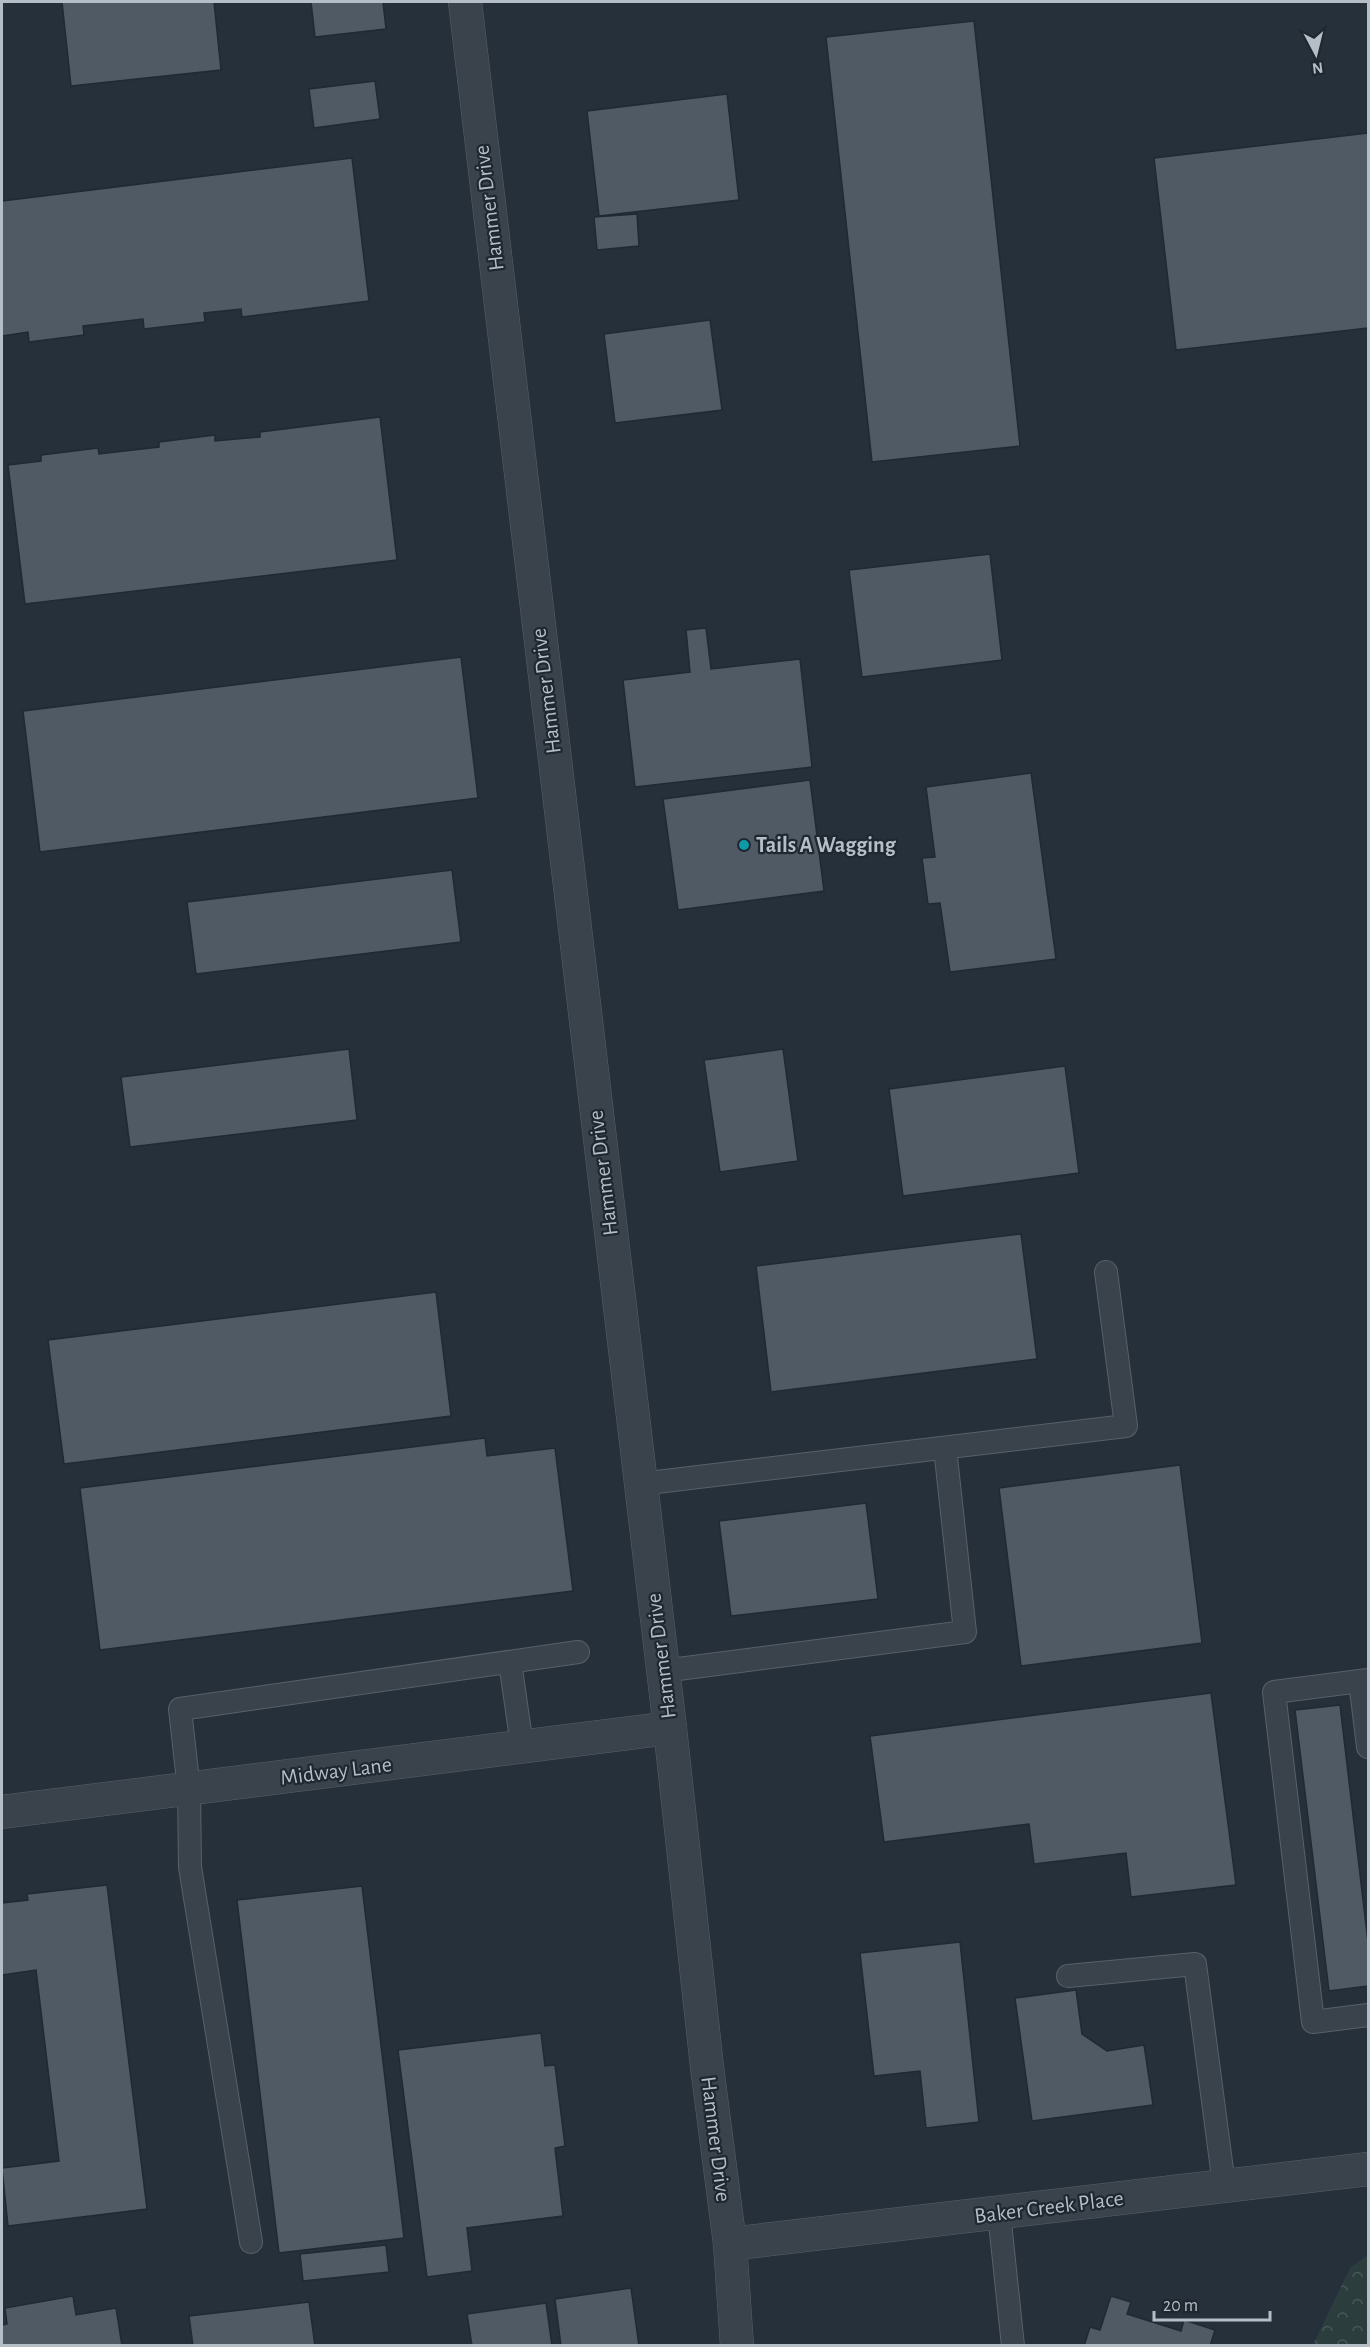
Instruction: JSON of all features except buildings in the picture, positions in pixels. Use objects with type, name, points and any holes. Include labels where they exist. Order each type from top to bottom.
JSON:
[{"type":"street","name":"Hammer Drive","points":[[465,2],[670,1728],[707,2067],[730,2244],[737,2346]]},
{"type":"street","name":"Midway Lane","points":[[2,1812],[670,1728]]},
{"type":"street","name":"Baker Creek Place","points":[[730,2244],[1368,2169]]},
{"type":"lane","points":[[640,1484],[1126,1426],[1106,1272]]},
{"type":"lane","points":[[663,1671],[965,1632],[945,1448]]},
{"type":"lane","points":[[251,2242],[190,1867],[189,1790],[180,1709],[578,1653]]},
{"type":"lane","points":[[510,1662],[522,1746]]},
{"type":"lane","points":[[1368,1748],[1364,1680],[1274,1692],[1313,2022],[1368,2015]]},
{"type":"lane","points":[[1068,1976],[1195,1964],[1224,2185]]},
{"type":"lane","points":[[999,2214],[1013,2346]]},
{"type":"green space","points":[[1368,2255],[1368,2345],[1313,2345],[1350,2268]]},
{"type":"place","name":"Tails A Wagging","points":[[744,845]]}]
